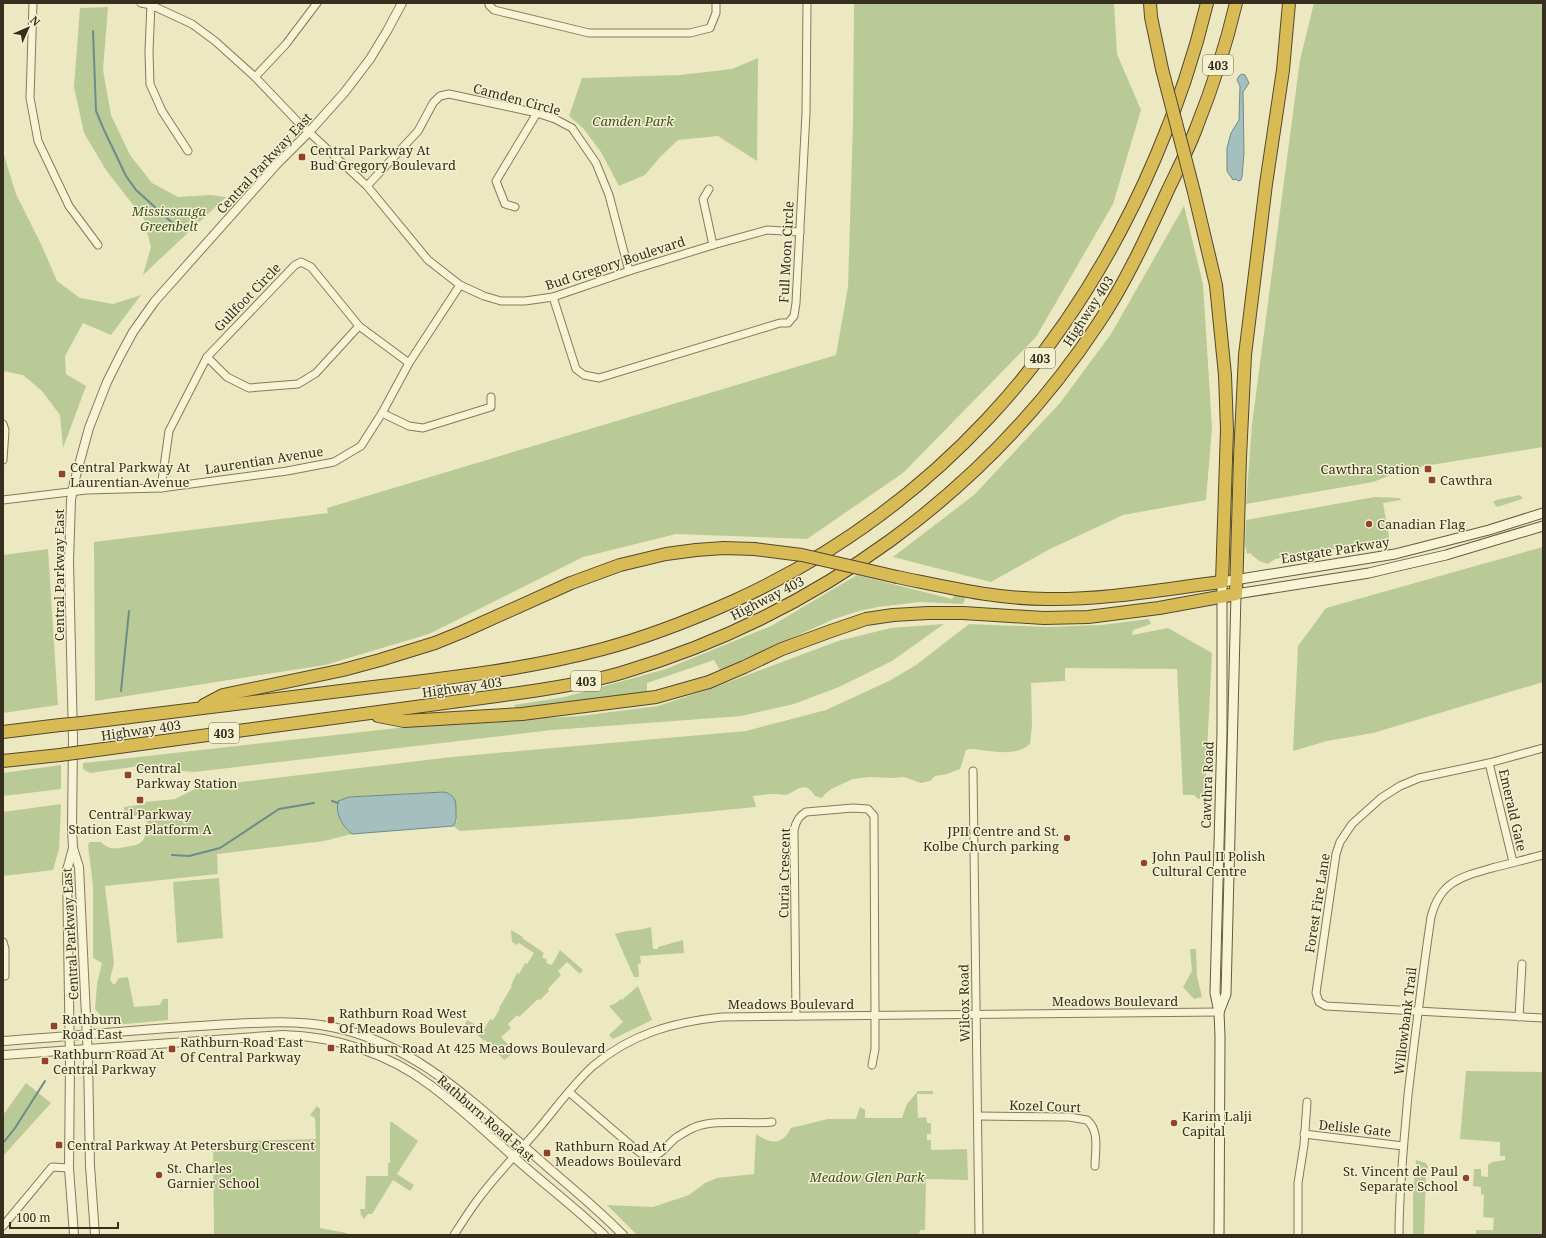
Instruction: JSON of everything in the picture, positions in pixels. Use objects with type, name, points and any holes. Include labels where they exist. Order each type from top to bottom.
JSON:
[{"type":"highway","points":[[198,708],[223,695],[343,670],[435,643],[571,583],[620,565],[666,554],[696,550],[724,548],[754,549],[802,555],[988,594],[1046,599],[1077,599],[1117,596],[1222,582],[1228,430],[1225,375],[1217,293],[1194,192],[1162,69],[1151,17],[1150,3]]},
{"type":"highway","name":"Highway 403","points":[[3,732],[494,672],[534,665],[606,648],[675,626],[789,574],[867,524],[922,481],[972,436],[1017,387],[1070,318],[1115,243],[1146,181],[1186,82],[1207,3]]},
{"type":"highway","name":"Highway 403","points":[[3,762],[542,690],[618,674],[655,662],[757,621],[794,602],[858,563],[911,526],[964,480],[1014,431],[1055,383],[1099,322],[1144,245],[1197,127],[1222,56],[1236,3]]},
{"type":"highway","points":[[364,714],[404,721],[544,712],[656,697],[709,682],[744,668],[782,649],[866,619],[893,615],[928,612],[1044,618],[1088,617],[1159,608],[1236,594],[1240,457],[1246,355],[1266,184],[1283,70],[1289,3]]},
{"type":"highway","points":[[1283,70],[1298,3]]},
{"type":"main road","name":"Eastgate Parkway","points":[[1222,582],[1395,554],[1489,530],[1543,513]]},
{"type":"main road","name":"Eastgate Parkway","points":[[1236,594],[1388,569],[1446,555],[1543,526]]},
{"type":"main road","name":"Cawthra Road","points":[[1220,1235],[1219,1012],[1215,993],[1222,732],[1222,582]]},
{"type":"main road","name":"Cawthra Road","points":[[1219,1012],[1226,994],[1236,594]]},
{"type":"street","points":[[33,3],[30,98],[38,141],[69,206],[98,246]]},
{"type":"street","name":"Bud Gregory Boulevard","points":[[141,3],[151,4],[192,24],[215,41],[255,77],[309,132],[367,186],[428,260],[460,285],[484,296],[501,301],[525,301],[553,297],[629,271],[767,230],[800,232]]},
{"type":"street","points":[[255,77],[286,44],[316,3]]},
{"type":"street","name":"Central Parkway East","points":[[95,1235],[90,1166],[87,1049],[79,868],[74,848],[72,828],[74,740],[69,561],[73,492],[89,428],[107,382],[133,332],[161,295],[276,164],[309,132],[355,79],[387,31],[402,3]]},
{"type":"street","points":[[489,3],[494,10],[589,33],[690,33],[710,28],[716,13],[716,3]]},
{"type":"street","name":"Full Moon Circle","points":[[553,297],[576,369],[584,375],[599,378],[780,323],[788,323],[794,316],[796,303],[806,113],[807,3]]},
{"type":"street","points":[[151,4],[150,84],[162,111],[188,151]]},
{"type":"street","name":"Camden Circle","points":[[367,186],[418,131],[433,103],[440,96],[449,94],[555,119],[572,128],[596,163],[609,195],[629,271]]},
{"type":"street","points":[[515,207],[505,204],[496,181],[537,114]]},
{"type":"street","points":[[709,189],[703,199],[713,245]]},
{"type":"street","name":"Gullfoot Circle","points":[[161,488],[169,431],[207,357],[294,265],[301,262],[312,267],[359,326],[409,363]]},
{"type":"street","name":"Laurentian Avenue","points":[[3,500],[86,490],[161,488],[288,471],[334,462],[361,446],[409,363],[460,285]]},
{"type":"street","points":[[207,357],[227,377],[249,388],[298,384],[316,373],[359,326]]},
{"type":"street","points":[[382,412],[409,426],[423,428],[491,407],[491,397]]},
{"type":"street","points":[[3,424],[5,430],[3,460]]},
{"type":"street","name":"Forest Fire Lane","points":[[1417,1012],[1335,1007],[1326,1006],[1319,1002],[1316,993],[1317,982],[1336,854],[1340,842],[1352,824],[1381,798],[1400,786],[1420,778],[1489,763],[1543,748]]},
{"type":"street","name":"Emerald Gate","points":[[1489,763],[1513,862]]},
{"type":"street","name":"Wilcox Road","points":[[973,771],[979,1235]]},
{"type":"street","name":"Curia Crescent","points":[[796,1016],[794,828],[798,818],[806,812],[853,808],[868,809],[874,816],[876,1015],[875,1049],[872,1065]]},
{"type":"street","name":"Central Parkway East","points":[[74,848],[67,870],[69,1036],[68,1168],[74,1235]]},
{"type":"street","points":[[1513,862],[1543,855]]},
{"type":"street","name":"Willowbank Trail","points":[[1399,1235],[1399,1199],[1403,1146],[1417,1012],[1431,917],[1434,906],[1439,895],[1452,883],[1468,874],[1513,862]]},
{"type":"street","points":[[3,942],[5,949],[5,976]]},
{"type":"street","points":[[1519,1017],[1522,964]]},
{"type":"street","name":"Meadows Boulevard","points":[[454,1235],[476,1202],[503,1168],[569,1092],[594,1066],[624,1044],[680,1023],[722,1017],[1219,1012]]},
{"type":"street","points":[[1417,1012],[1543,1018]]},
{"type":"street","name":"Rathburn Road East","points":[[3,1041],[254,1022],[284,1022],[332,1027],[358,1033],[409,1055],[432,1070],[470,1100],[623,1235]]},
{"type":"street","name":"Rathburn Road East","points":[[3,1055],[283,1035],[302,1035],[355,1047],[382,1057],[430,1084],[461,1109],[604,1235]]},
{"type":"street","points":[[569,1092],[634,1148],[642,1154],[650,1156],[658,1154],[676,1138],[700,1124],[710,1122],[772,1122]]},
{"type":"street","points":[[1298,1235],[1298,1183],[1307,1102]]},
{"type":"street","name":"Kozel Court","points":[[978,1116],[1069,1117],[1087,1120],[1094,1127],[1095,1166]]},
{"type":"street","name":"Delisle Gate","points":[[1304,1134],[1403,1146]]},
{"type":"street","points":[[3,1226],[52,1167],[68,1168]]},
{"type":"green space","points":[[854,3],[1114,3],[1117,54],[1141,110],[1113,204],[1036,337],[903,473],[807,539],[676,534],[583,557],[429,634],[325,665],[95,701],[94,542],[328,513],[327,508],[836,355],[848,287],[853,122]]},
{"type":"green space","points":[[1314,3],[1543,3],[1543,447],[1393,471],[1394,474],[1373,482],[1246,504],[1252,424],[1300,60]]},
{"type":"green space","name":"Mississauga Greenbelt","points":[[108,7],[103,70],[111,115],[130,155],[152,183],[178,197],[210,195],[226,197],[143,275],[151,247],[144,219],[106,170],[84,133],[74,87],[80,8]]},
{"type":"green space","name":"Camden Park","points":[[758,58],[757,161],[718,136],[678,140],[660,157],[645,175],[619,186],[601,152],[583,128],[569,116],[582,78],[680,75],[732,69]]},
{"type":"green space","points":[[3,152],[16,194],[41,244],[57,281],[80,298],[113,304],[141,295],[111,335],[83,323],[65,356],[66,374],[86,386],[63,448],[60,415],[42,391],[23,375],[3,371]]},
{"type":"green space","points":[[1184,206],[1203,284],[1212,428],[1206,500],[1123,515],[1048,550],[991,582],[893,557],[974,495],[1060,403],[1111,334]]},
{"type":"green space","points":[[1520,495],[1522,499],[1497,507],[1493,502],[1496,500]]},
{"type":"green space","points":[[1375,497],[1400,498],[1401,500],[1383,503],[1389,537],[1386,542],[1304,553],[1275,559],[1268,564],[1259,561],[1250,553],[1247,554],[1245,544],[1246,520]]},
{"type":"green space","points":[[1543,547],[1543,682],[1373,733],[1327,741],[1293,751],[1298,646],[1326,608]]},
{"type":"green space","points":[[48,549],[58,705],[3,713],[3,555]]},
{"type":"green space","points":[[857,575],[952,599],[956,594],[966,596],[963,604],[920,602],[859,611],[834,619],[720,670],[714,660],[647,683],[647,692],[607,699],[516,708],[514,705],[565,697],[666,669],[771,626]]},
{"type":"green space","points":[[1149,619],[1151,624],[1133,630],[1132,635],[1168,628],[1212,653],[1205,793],[1202,798],[1198,799],[1194,795],[1183,795],[1177,669],[1065,668],[1065,681],[1031,683],[1032,725],[1030,744],[1017,751],[1009,752],[966,750],[960,769],[947,774],[935,776],[930,781],[921,783],[904,777],[869,777],[853,779],[831,789],[822,798],[815,796],[811,791],[804,787],[785,795],[772,794],[753,796],[756,807],[631,819],[460,831],[453,826],[457,821],[451,794],[444,792],[349,797],[342,800],[347,830],[352,834],[324,841],[217,854],[218,874],[105,886],[114,963],[110,980],[114,985],[119,978],[128,977],[134,1007],[160,1005],[163,999],[168,999],[168,1020],[115,1025],[102,1017],[95,1009],[97,984],[102,963],[93,958],[93,886],[88,845],[90,842],[101,842],[109,848],[121,848],[142,842],[145,835],[144,825],[147,823],[146,813],[137,814],[136,816],[124,815],[124,807],[145,804],[145,802],[175,799],[199,787],[452,757],[746,731],[826,710],[889,681],[916,665],[969,624],[1046,627],[1101,625]]},
{"type":"green space","points":[[944,624],[892,661],[839,687],[794,704],[741,716],[552,730],[194,772],[172,770],[171,767],[141,770],[140,766],[90,773],[83,769],[83,763],[424,725],[580,716],[658,706],[718,686],[838,641],[891,628]]},
{"type":"green space","points":[[61,765],[61,789],[3,796],[3,773]]},
{"type":"green space","points":[[61,804],[59,849],[53,870],[3,876],[3,812]]},
{"type":"green space","points":[[219,878],[223,938],[177,943],[173,882]]},
{"type":"green space","points":[[651,927],[653,949],[658,949],[658,947],[683,940],[684,953],[640,956],[641,963],[638,964],[639,977],[634,977],[615,934]]},
{"type":"green space","points":[[511,930],[544,953],[542,957],[547,960],[546,963],[552,965],[560,950],[583,970],[580,974],[567,962],[558,971],[561,975],[548,989],[549,991],[519,1017],[517,1015],[508,1024],[511,1028],[501,1037],[515,1052],[504,1060],[485,1040],[484,1041],[471,1029],[468,1031],[464,1026],[467,1020],[484,1030],[490,1019],[493,1020],[500,1009],[499,1008],[512,986],[511,985],[517,973],[519,974],[525,963],[527,964],[534,953],[519,943],[517,945],[512,942]]},
{"type":"green space","points":[[1190,949],[1196,949],[1197,976],[1202,997],[1194,999],[1183,987],[1192,971]]},
{"type":"green space","points":[[638,986],[652,1020],[613,1039],[609,1035],[623,1022],[609,1006],[621,999],[622,1000]]},
{"type":"green space","points":[[1466,1071],[1543,1072],[1543,1235],[1476,1235],[1476,1230],[1493,1230],[1494,1218],[1483,1217],[1484,1195],[1481,1194],[1481,1187],[1473,1186],[1474,1169],[1481,1169],[1481,1176],[1488,1177],[1488,1165],[1492,1162],[1505,1160],[1505,1156],[1500,1156],[1500,1142],[1460,1139]]},
{"type":"green space","points":[[26,1083],[51,1103],[3,1156],[3,1115]]},
{"type":"green space","name":"Meadow Glen Park","points":[[918,1091],[933,1091],[933,1094],[917,1094],[918,1118],[926,1117],[927,1123],[931,1123],[931,1134],[927,1134],[927,1140],[931,1140],[931,1150],[967,1149],[968,1180],[926,1179],[925,1230],[920,1230],[919,1235],[637,1235],[607,1205],[653,1207],[689,1195],[705,1183],[717,1178],[754,1174],[756,1134],[766,1140],[775,1142],[784,1138],[791,1128],[828,1119],[856,1119],[860,1107],[865,1110],[865,1118],[902,1118],[907,1104]]},
{"type":"green space","points":[[317,1106],[320,1109],[320,1228],[347,1233],[347,1235],[214,1235],[213,1142],[316,1139],[315,1118],[310,1115]]},
{"type":"green space","points":[[390,1122],[418,1141],[397,1174],[414,1185],[410,1191],[393,1180],[372,1214],[368,1214],[364,1219],[361,1215],[360,1209],[365,1209],[366,1176],[388,1176],[388,1163],[390,1163]]},
{"type":"green space","points":[[1416,1160],[1426,1163],[1428,1167],[1426,1174],[1424,1235],[1413,1235],[1413,1196]]},
{"type":"water","points":[[1242,74],[1245,75],[1249,83],[1243,92],[1244,153],[1242,177],[1241,180],[1238,181],[1236,179],[1233,180],[1227,171],[1227,148],[1231,133],[1239,120],[1240,86],[1237,80]]},
{"type":"water","points":[[444,792],[453,796],[455,801],[456,819],[453,826],[352,834],[342,823],[338,815],[338,801],[349,797]]},
{"type":"waterway","points":[[93,31],[96,111],[104,130],[126,176],[136,190],[178,228]]},
{"type":"waterway","points":[[121,691],[129,611]]},
{"type":"waterway","points":[[332,801],[338,803]]},
{"type":"waterway","points":[[172,855],[189,856],[220,848],[279,809],[314,803]]},
{"type":"waterway","points":[[3,1143],[15,1128],[45,1081]]},
{"type":"place","name":"Central Parkway At Bud Gregory Boulevard","points":[[302,157]]},
{"type":"place","name":"Cawthra Station","points":[[1428,469]]},
{"type":"place","name":"Central Parkway At Laurentian Avenue","points":[[62,474]]},
{"type":"place","name":"Cawthra","points":[[1432,480]]},
{"type":"place","name":"Canadian Flag","points":[[1369,524]]},
{"type":"place","name":"Central Parkway Station","points":[[128,775]]},
{"type":"place","name":"Central Parkway Station East Platform A","points":[[140,800]]},
{"type":"place","name":"JPII Centre and St. Kolbe Church parking","points":[[1067,838]]},
{"type":"place","name":"John Paul II Polish Cultural Centre","points":[[1144,863]]},
{"type":"place","name":"Rathburn Road West Of Meadows Boulevard","points":[[331,1020]]},
{"type":"place","name":"Rathburn Road East","points":[[54,1026]]},
{"type":"place","name":"Rathburn Road At 425 Meadows Boulevard","points":[[331,1048]]},
{"type":"place","name":"Rathburn Road East Of Central Parkway","points":[[172,1049]]},
{"type":"place","name":"Rathburn Road At Central Parkway","points":[[45,1061]]},
{"type":"place","name":"Karim Lalji Capital","points":[[1174,1123]]},
{"type":"place","name":"Central Parkway At Petersburg Crescent","points":[[59,1145]]},
{"type":"place","name":"Rathburn Road At Meadows Boulevard","points":[[547,1153]]},
{"type":"place","name":"St. Charles Garnier School","points":[[159,1175]]},
{"type":"place","name":"St. Vincent de Paul Separate School","points":[[1466,1178]]}]
